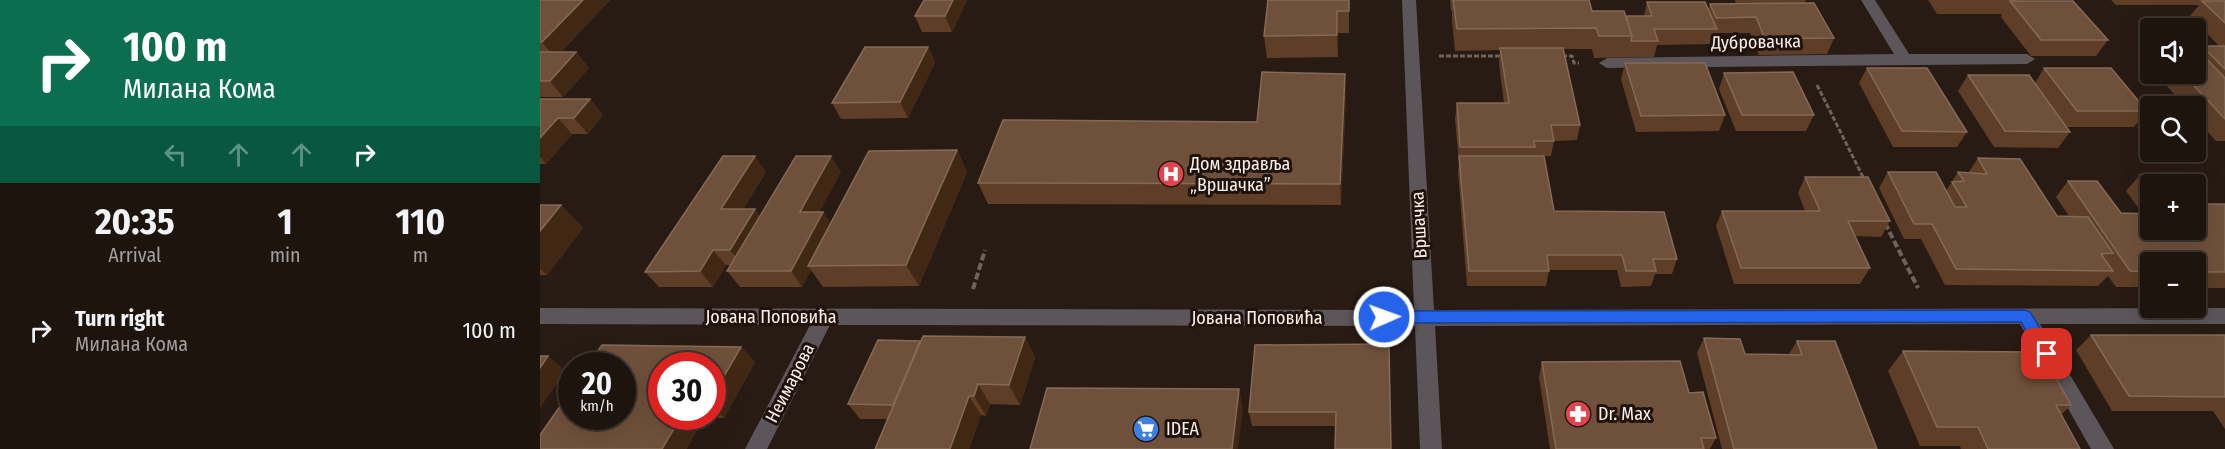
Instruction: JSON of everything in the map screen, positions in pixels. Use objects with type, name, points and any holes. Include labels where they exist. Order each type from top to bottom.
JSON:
[{"type":"street","name":"Вршачка","points":[[1409,0],[1431,449]]},
{"type":"street","points":[[1868,0],[1904,59]]},
{"type":"street","name":"Дубровачка","points":[[1607,63],[2026,59]]},
{"type":"street","name":"Јована Поповића","points":[[540,316],[2225,315]]},
{"type":"street","points":[[2025,316],[2103,449]]},
{"type":"street","name":"Неимарова","points":[[756,449],[824,317]]},
{"type":"path","points":[[1411,56],[1515,56]]},
{"type":"path","points":[[1560,56],[1572,56],[1574,63],[1607,63]]},
{"type":"path","points":[[1805,61],[1868,188]]},
{"type":"path","points":[[1884,220],[1932,316]]},
{"type":"path","points":[[964,317],[985,250]]},
{"type":"building","points":[[540,0],[583,0],[540,42]]},
{"type":"building","points":[[924,0],[953,0],[945,16],[915,16]]},
{"type":"building","points":[[1268,0],[1349,0],[1349,11],[1337,11],[1337,35],[1264,36]]},
{"type":"building","points":[[1453,0],[1589,0],[1592,11],[1624,11],[1632,36],[1599,36],[1596,28],[1457,29]]},
{"type":"building","points":[[2010,1],[2073,1],[2108,40],[2041,40]]},
{"type":"building","points":[[2202,1],[2225,1],[2225,23]]},
{"type":"building","points":[[1647,2],[1705,2],[1717,29],[1654,29],[1658,41],[1631,41],[1632,36],[1626,16],[1652,16]]},
{"type":"building","points":[[1814,3],[1834,38],[1765,39],[1756,17],[1716,18],[1710,4]]},
{"type":"building","points":[[2206,46],[2225,46],[2225,69],[2206,50]]},
{"type":"building","points":[[865,47],[928,47],[900,102],[832,103]]},
{"type":"building","points":[[1500,48],[1563,48],[1580,125],[1551,125],[1554,141],[1534,141],[1535,147],[1460,147],[1457,103],[1509,103]]},
{"type":"building","points":[[540,52],[576,52],[550,81],[540,81]]},
{"type":"building","points":[[2206,58],[2225,78],[2225,119],[2206,96],[2192,84],[2206,84]]},
{"type":"building","points":[[1625,63],[1705,63],[1725,115],[1641,116]]},
{"type":"building","points":[[1867,68],[1927,68],[1967,132],[1902,131]]},
{"type":"building","points":[[2044,68],[2111,68],[2140,103],[2140,111],[2077,111]]},
{"type":"building","name":"Дом здравља „Вршачка”","points":[[1262,72],[1345,74],[1340,184],[978,183],[1003,120],[1257,122]]},
{"type":"building","points":[[1793,72],[1814,115],[1742,115],[1724,73]]},
{"type":"building","points":[[1968,75],[2029,75],[2070,132],[2005,131]]},
{"type":"building","points":[[540,99],[590,99],[574,118],[558,118],[540,138]]},
{"type":"building","points":[[957,150],[906,265],[808,266],[869,151]]},
{"type":"building","points":[[723,156],[755,156],[721,209],[755,209],[730,250],[713,250],[700,271],[645,272]]},
{"type":"building","points":[[796,156],[831,156],[800,212],[823,212],[791,271],[727,271]]},
{"type":"building","points":[[1459,156],[1544,156],[1554,211],[1664,212],[1677,259],[1653,259],[1656,271],[1626,271],[1622,255],[1547,255],[1549,271],[1469,271]]},
{"type":"building","points":[[1978,158],[2020,159],[2057,216],[2088,217],[2113,253],[2101,254],[2113,271],[1956,269],[1932,224],[1914,224],[1888,172],[1936,172],[1955,207],[1967,207],[1952,182],[1964,181],[1958,172],[1987,174]]},
{"type":"building","points":[[1805,177],[1868,177],[1890,221],[1848,221],[1870,268],[1741,268],[1722,211],[1820,211]]},
{"type":"building","points":[[2068,181],[2097,181],[2121,213],[2140,214],[2140,240],[2206,240],[2206,203],[2225,204],[2225,272],[2206,272],[2206,252],[2140,252],[2140,271],[2130,271]]},
{"type":"building","points":[[540,205],[561,205],[540,231]]},
{"type":"building","points":[[2091,335],[2225,335],[2225,397],[2129,396]]},
{"type":"building","points":[[923,336],[1025,337],[1009,385],[978,384],[974,396],[969,396],[950,449],[875,449]]},
{"type":"building","points":[[1704,338],[1740,339],[1745,354],[1802,355],[1797,341],[1835,341],[1877,449],[1734,449]]},
{"type":"building","points":[[878,340],[920,341],[893,405],[848,404]]},
{"type":"building","points":[[1389,344],[1391,449],[1335,449],[1336,412],[1249,412],[1255,345]]},
{"type":"building","points":[[602,345],[741,347],[726,373],[726,352],[648,352],[648,430],[673,430],[662,449],[540,449],[540,435],[558,409],[558,430],[636,430],[636,352],[597,352]]},
{"type":"building","points":[[1903,351],[2041,352],[2071,405],[2056,405],[2080,449],[1988,449],[1978,427],[1937,427]]},
{"type":"building","points":[[540,356],[548,356],[540,368]]},
{"type":"building","points":[[1680,361],[1689,393],[1703,392],[1716,438],[1701,438],[1704,449],[1556,449],[1542,362]]},
{"type":"building","name":"IDEA","points":[[1047,388],[1239,389],[1232,449],[1030,449]]},
{"type":"place","name":"Дом здравља „Вршачка”","points":[[1171,174]]},
{"type":"place","name":"Dr. Max","points":[[1578,414]]},
{"type":"place","name":"IDEA","points":[[1146,429]]},
{"type":"route","points":[[1384,317],[2025,316],[2047,354]]}]
